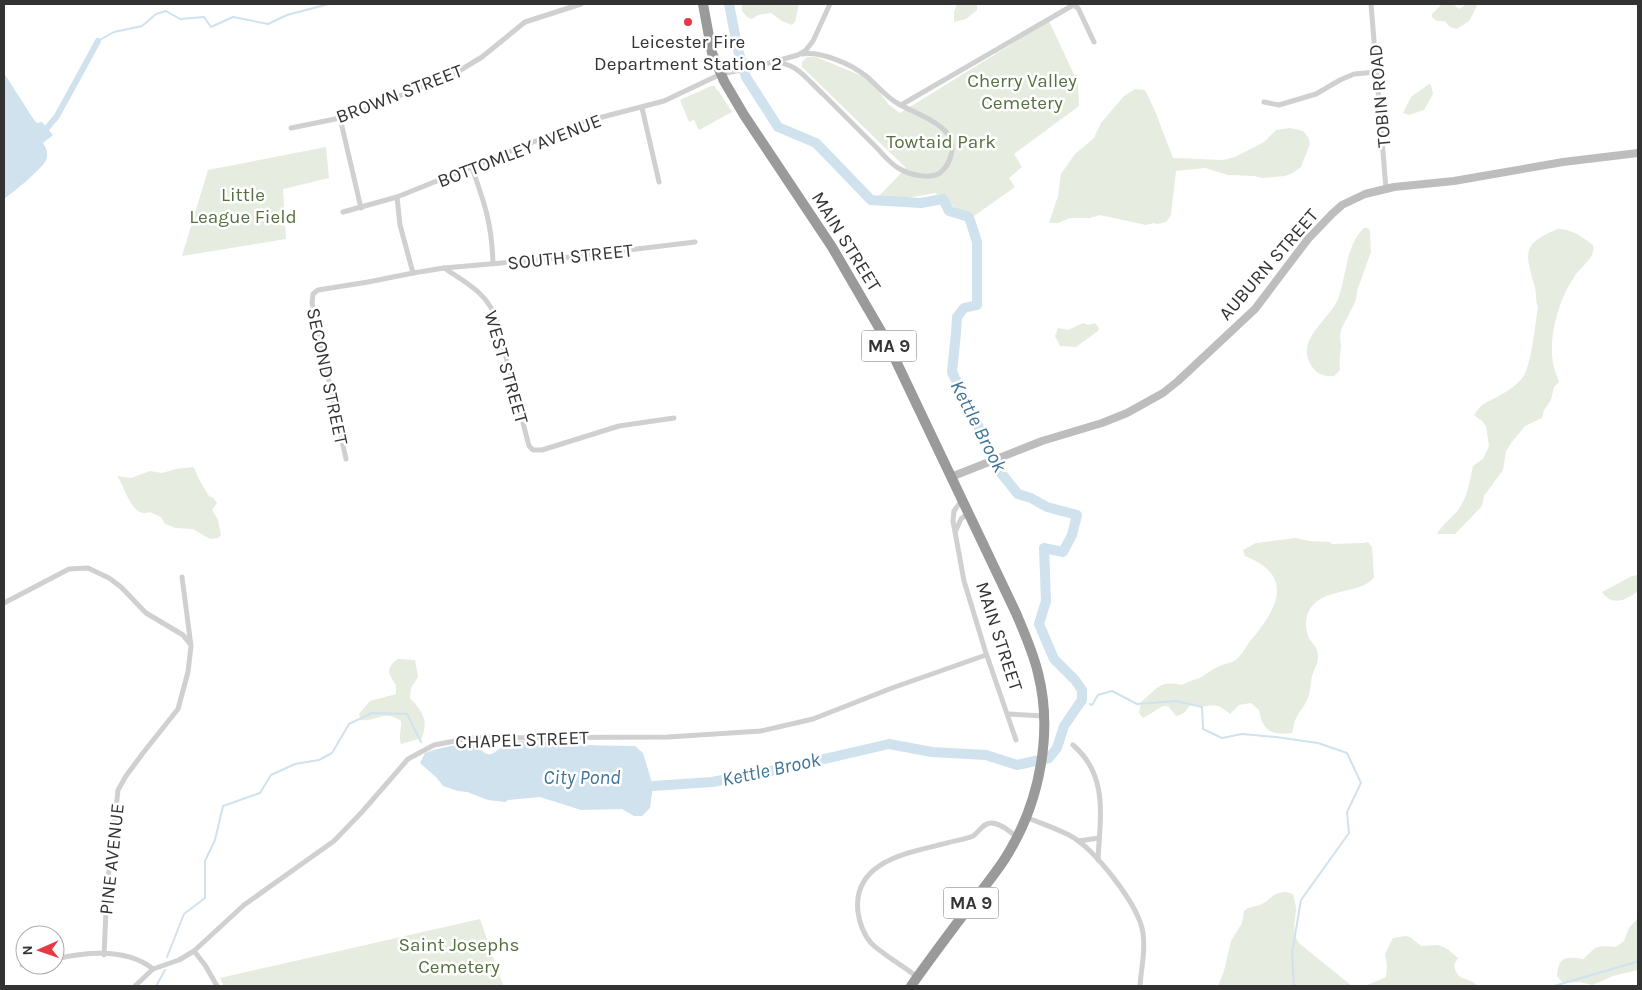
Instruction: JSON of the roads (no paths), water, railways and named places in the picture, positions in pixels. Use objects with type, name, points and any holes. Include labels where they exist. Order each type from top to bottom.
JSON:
[{"type":"highway","name":"MAIN STREET","points":[[703,4],[711,48],[721,74],[744,115],[847,272],[885,338],[1030,647],[1040,681],[1044,716],[1041,760],[1036,789],[1018,837],[1008,854],[911,986]]},
{"type":"street","name":"BROWN STREET","points":[[291,128],[340,118],[376,106],[461,71],[482,57],[525,22],[581,4]]},
{"type":"street","points":[[799,54],[806,50],[813,41],[830,4]]},
{"type":"street","points":[[901,105],[1074,4],[1078,8],[1094,42]]},
{"type":"street","name":"TOBIN ROAD","points":[[1371,4],[1386,189]]},
{"type":"street","points":[[776,62],[797,70],[896,166],[911,173],[938,175],[944,169],[952,147],[950,137],[942,128],[886,95],[869,78],[855,68],[821,54],[799,54]]},
{"type":"street","name":"BOTTOMLEY AVENUE","points":[[343,212],[397,197],[583,122],[667,100],[721,74],[776,62],[799,54]]},
{"type":"street","points":[[1264,102],[1279,105],[1316,94],[1354,74],[1377,72]]},
{"type":"street","points":[[642,108],[659,182]]},
{"type":"street","points":[[340,118],[361,208]]},
{"type":"street","name":"AUBURN STREET","points":[[951,477],[1042,441],[1102,423],[1126,413],[1162,393],[1178,381],[1255,309],[1308,240],[1342,205],[1365,194],[1386,189],[1454,181],[1563,162],[1638,153]]},
{"type":"street","points":[[472,168],[488,215],[493,264]]},
{"type":"street","points":[[397,197],[400,225],[413,273],[444,268]]},
{"type":"street","name":"SOUTH STREET","points":[[444,268],[570,257],[695,242]]},
{"type":"street","name":"WEST STREET","points":[[444,268],[485,297],[490,305],[529,446],[532,450],[552,448],[619,426],[674,418]]},
{"type":"street","name":"SECOND STREET","points":[[346,459],[312,303],[313,294],[318,290],[413,273]]},
{"type":"street","name":"MAIN STREET","points":[[962,500],[954,511],[953,521],[964,581],[986,655],[1008,714],[1044,716]]},
{"type":"street","points":[[956,532],[958,524],[968,513]]},
{"type":"street","points":[[4,603],[69,568],[88,568],[109,578],[146,613],[187,638],[191,646]]},
{"type":"street","name":"PINE AVENUE","points":[[104,954],[106,896],[118,790],[126,776],[178,708],[188,672],[191,646],[182,577]]},
{"type":"street","name":"CHAPEL STREET","points":[[135,986],[153,969],[179,960],[194,950],[244,905],[334,841],[408,759],[434,744],[451,740],[476,738],[668,738],[761,731],[813,719],[892,688],[986,655]]},
{"type":"street","points":[[1008,714],[1016,740]]},
{"type":"street","points":[[1073,745],[1086,757],[1096,780],[1100,803],[1098,860]]},
{"type":"street","points":[[1026,817],[1069,835],[1078,842],[1098,860],[1131,902],[1141,922],[1144,945],[1140,986]]},
{"type":"street","points":[[917,977],[871,943],[863,929],[857,906],[865,880],[874,870],[888,860],[971,836],[984,825],[990,823],[997,824],[1018,837]]},
{"type":"street","points":[[1078,842],[1099,838]]},
{"type":"street","points":[[194,950],[217,986]]},
{"type":"street","points":[[65,958],[104,954],[129,957],[153,969]]},
{"type":"water","points":[[4,73],[34,120],[37,123],[42,122],[53,135],[43,143],[46,148],[47,157],[42,166],[4,199]]},
{"type":"water","name":"City Pond","points":[[534,740],[562,744],[635,746],[643,753],[653,786],[650,808],[642,816],[634,816],[622,809],[581,810],[540,797],[508,800],[505,802],[488,800],[443,786],[420,763],[425,753],[450,746],[476,745],[486,754],[490,754],[512,742]]},
{"type":"waterway","points":[[98,41],[114,32],[142,26],[156,14],[166,11],[180,19],[204,17],[211,27],[233,17],[268,24],[287,15],[329,4]]},
{"type":"waterway","name":"Kettle Brook","points":[[653,786],[712,782],[781,769],[889,744],[932,752],[986,755],[1017,765],[1049,758],[1057,748],[1064,726],[1082,700],[1082,690],[1075,680],[1054,659],[1039,624],[1046,601],[1044,548],[1063,552],[1072,535],[1077,515],[1047,507],[1031,498],[1018,494],[1001,473],[952,372],[957,317],[964,308],[977,305],[977,242],[969,217],[949,211],[943,199],[921,203],[871,200],[816,143],[778,127],[746,77],[738,50],[729,4]]},
{"type":"waterway","points":[[47,128],[57,116],[98,41]]},
{"type":"waterway","points":[[1090,704],[1092,705],[1098,695],[1112,691],[1137,704],[1176,701],[1202,707],[1203,729],[1222,738],[1242,734],[1276,737],[1318,743],[1347,753],[1361,783],[1347,812],[1349,833],[1301,900],[1292,953],[1294,986]]},
{"type":"waterway","name":"Kettle Brook","points":[[1082,700],[1085,703]]},
{"type":"waterway","name":"Kettle Brook","points":[[167,957],[184,914],[205,898],[205,861],[215,840],[223,806],[260,793],[271,775],[295,764],[319,760],[332,753],[349,724],[372,713],[407,714],[421,742]]},
{"type":"waterway","points":[[1554,986],[1636,962],[1638,959]]},
{"type":"waterway","name":"Kettle Brook","points":[[156,986],[165,970]]},
{"type":"place","name":"Leicester Fire Department Station 2","points":[[688,22]]},
{"type":"park label","name":"Cherry Valley Cemetery","points":[[1022,91]]},
{"type":"park label","name":"Towtaid Park","points":[[941,141]]},
{"type":"park label","name":"Little League Field","points":[[243,205]]},
{"type":"park label","name":"Saint Josephs Cemetery","points":[[459,955]]}]
